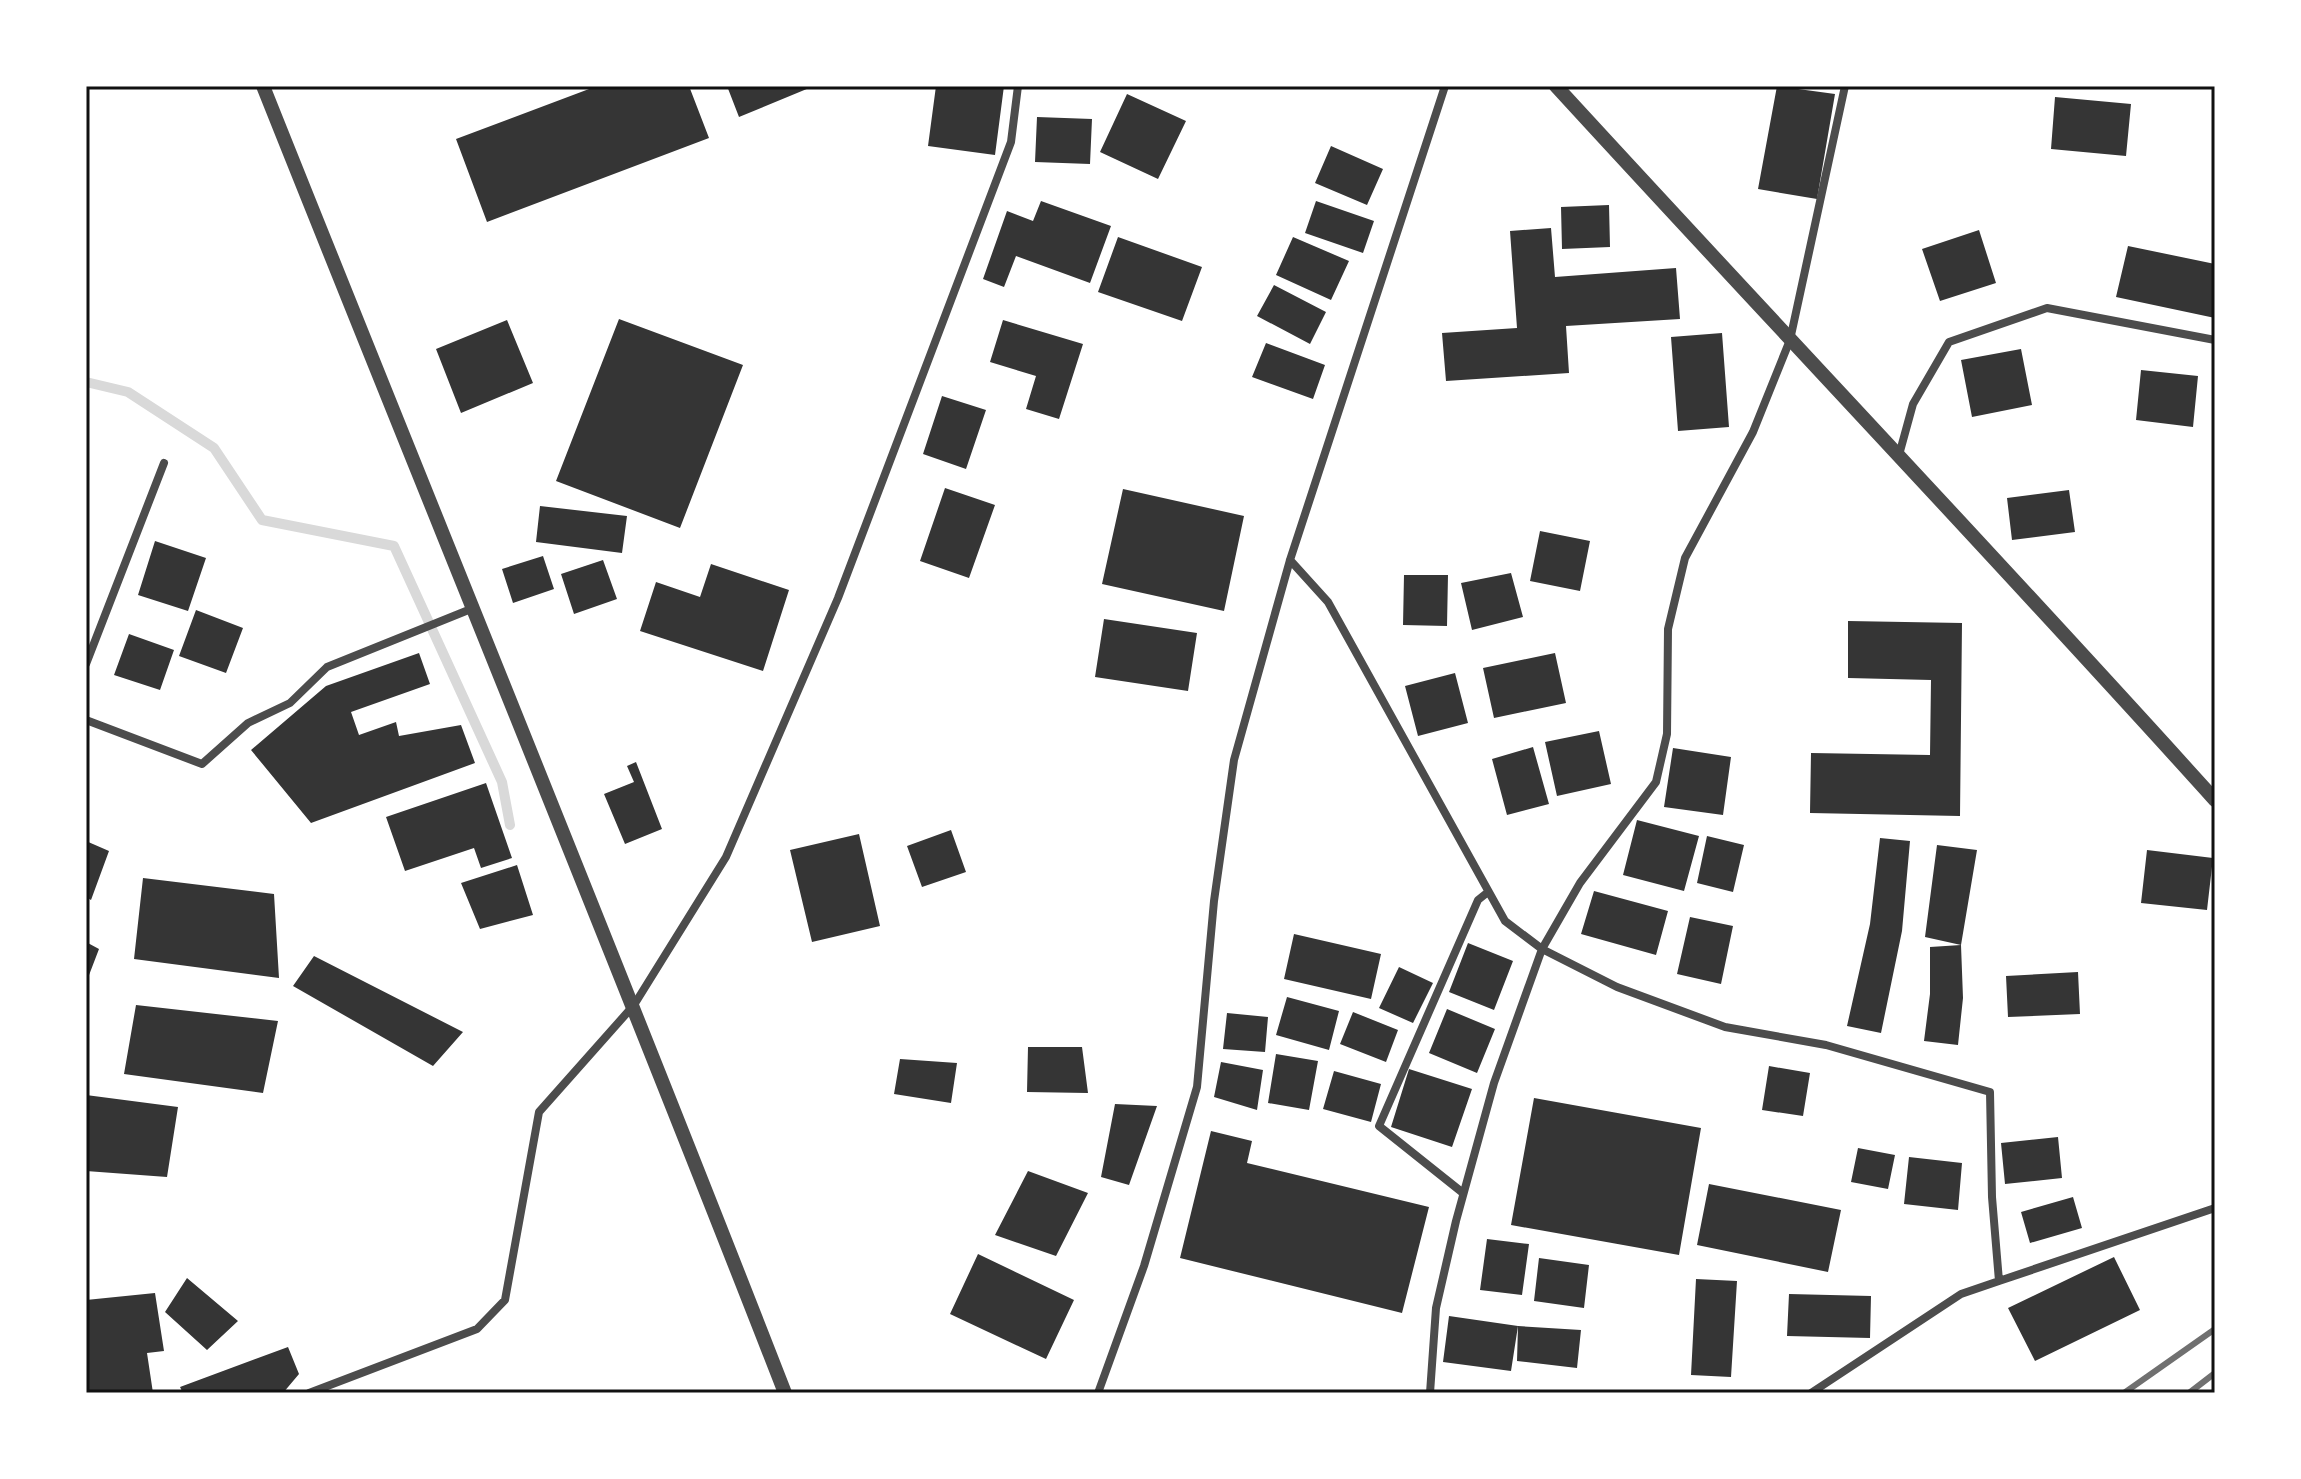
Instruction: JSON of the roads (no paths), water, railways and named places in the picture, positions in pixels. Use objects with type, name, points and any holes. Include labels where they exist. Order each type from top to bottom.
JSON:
[{"type":"street","points":[[263,86],[471,609],[634,1005],[785,1393]]},
{"type":"street","points":[[309,1393],[477,1329],[505,1300],[539,1112],[634,1005],[726,857],[838,598],[1011,142],[1018,86]]},
{"type":"street","points":[[1098,1393],[1144,1266],[1197,1087],[1214,901],[1234,760],[1290,560],[1445,86]]},
{"type":"street","points":[[1556,86],[1898,456],[2020,583],[2215,800]]},
{"type":"street","points":[[1430,1393],[1436,1308],[1463,1193],[1494,1083],[1542,949],[1580,883],[1656,782],[1667,734],[1668,629],[1685,558],[1753,432],[1790,340],[1845,86]]},
{"type":"street","points":[[1898,456],[1913,404],[1949,342],[2047,308],[2215,340]]},
{"type":"street","points":[[86,664],[164,463]]},
{"type":"street","points":[[1290,560],[1328,602],[1505,921],[1542,949],[1617,987],[1725,1027],[1826,1045],[1990,1092],[1992,1197],[1999,1281]]},
{"type":"street","points":[[86,720],[202,764],[248,723],[290,703],[327,667],[471,609]]},
{"type":"street","points":[[1463,1193],[1379,1126],[1478,900],[1488,892]]},
{"type":"street","points":[[1811,1393],[1961,1294],[2215,1208]]},
{"type":"waterway","points":[[86,382],[128,392],[214,448],[262,520],[394,546],[502,782],[510,825]]},
{"type":"railway","points":[[2124,1393],[2215,1329]]},
{"type":"railway","points":[[2189,1393],[2215,1373]]}]
